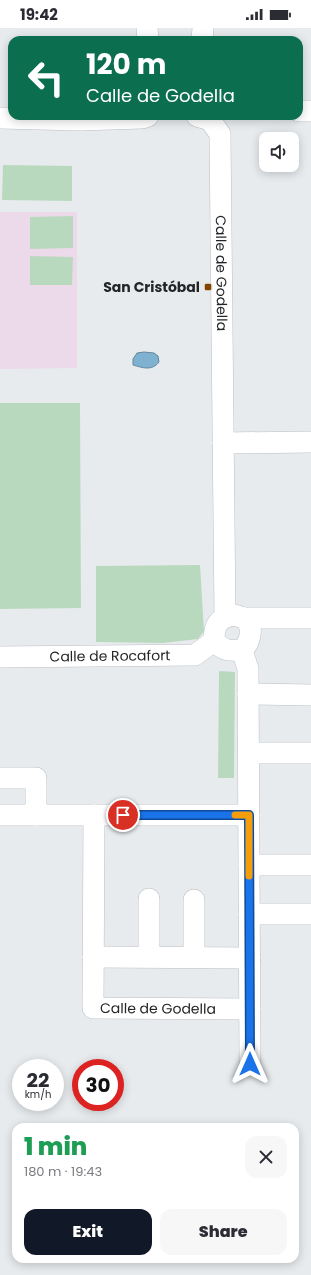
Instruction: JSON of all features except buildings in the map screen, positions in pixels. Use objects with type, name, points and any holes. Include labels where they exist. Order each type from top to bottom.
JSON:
[{"type":"street","name":"Calle de Godella","points":[[211,120],[220,134],[223,443],[234,618]]},
{"type":"street","points":[[223,443],[311,442]]},
{"type":"street","points":[[234,618],[250,628],[247,646],[242,650],[231,651],[222,649],[214,641],[214,631],[218,622],[234,618],[311,618]]},
{"type":"street","name":"Calle de Rocafort","points":[[0,657],[195,655],[214,641]]},
{"type":"street","points":[[242,650],[248,669],[250,1064]]},
{"type":"street","points":[[248,694],[311,695]]},
{"type":"street","points":[[249,753],[311,753]]},
{"type":"street","points":[[0,778],[36,778],[36,815]]},
{"type":"street","points":[[0,815],[249,815]]},
{"type":"street","name":"Calle de Godella","points":[[94,815],[93,1008],[250,1009]]},
{"type":"street","points":[[249,865],[311,865]]},
{"type":"street","points":[[149,899],[149,957]]},
{"type":"street","points":[[194,900],[194,957]]},
{"type":"street","points":[[249,914],[311,914]]},
{"type":"street","points":[[93,957],[250,958]]},
{"type":"shaded area","points":[[0,212],[77,212],[77,368],[0,369]]},
{"type":"green space","points":[[3,165],[72,166],[72,201],[2,200]]},
{"type":"green space","points":[[73,216],[73,248],[30,249],[30,217]]},
{"type":"green space","points":[[30,256],[73,257],[72,285],[30,285]]},
{"type":"green space","points":[[0,403],[80,403],[81,608],[0,609]]},
{"type":"green space","points":[[200,565],[204,631],[198,639],[163,643],[96,642],[96,566]]},
{"type":"green space","points":[[219,671],[235,672],[234,778],[218,778]]},
{"type":"water","points":[[137,353],[154,353],[158,356],[159,362],[150,368],[133,365],[133,359]]},
{"type":"slow traffic","points":[[235,815],[249,815],[249,876]]},
{"type":"place","name":"San Cristóbal","points":[[208,287]]},
{"type":"route","points":[[123,815],[249,815],[250,1064]]}]
